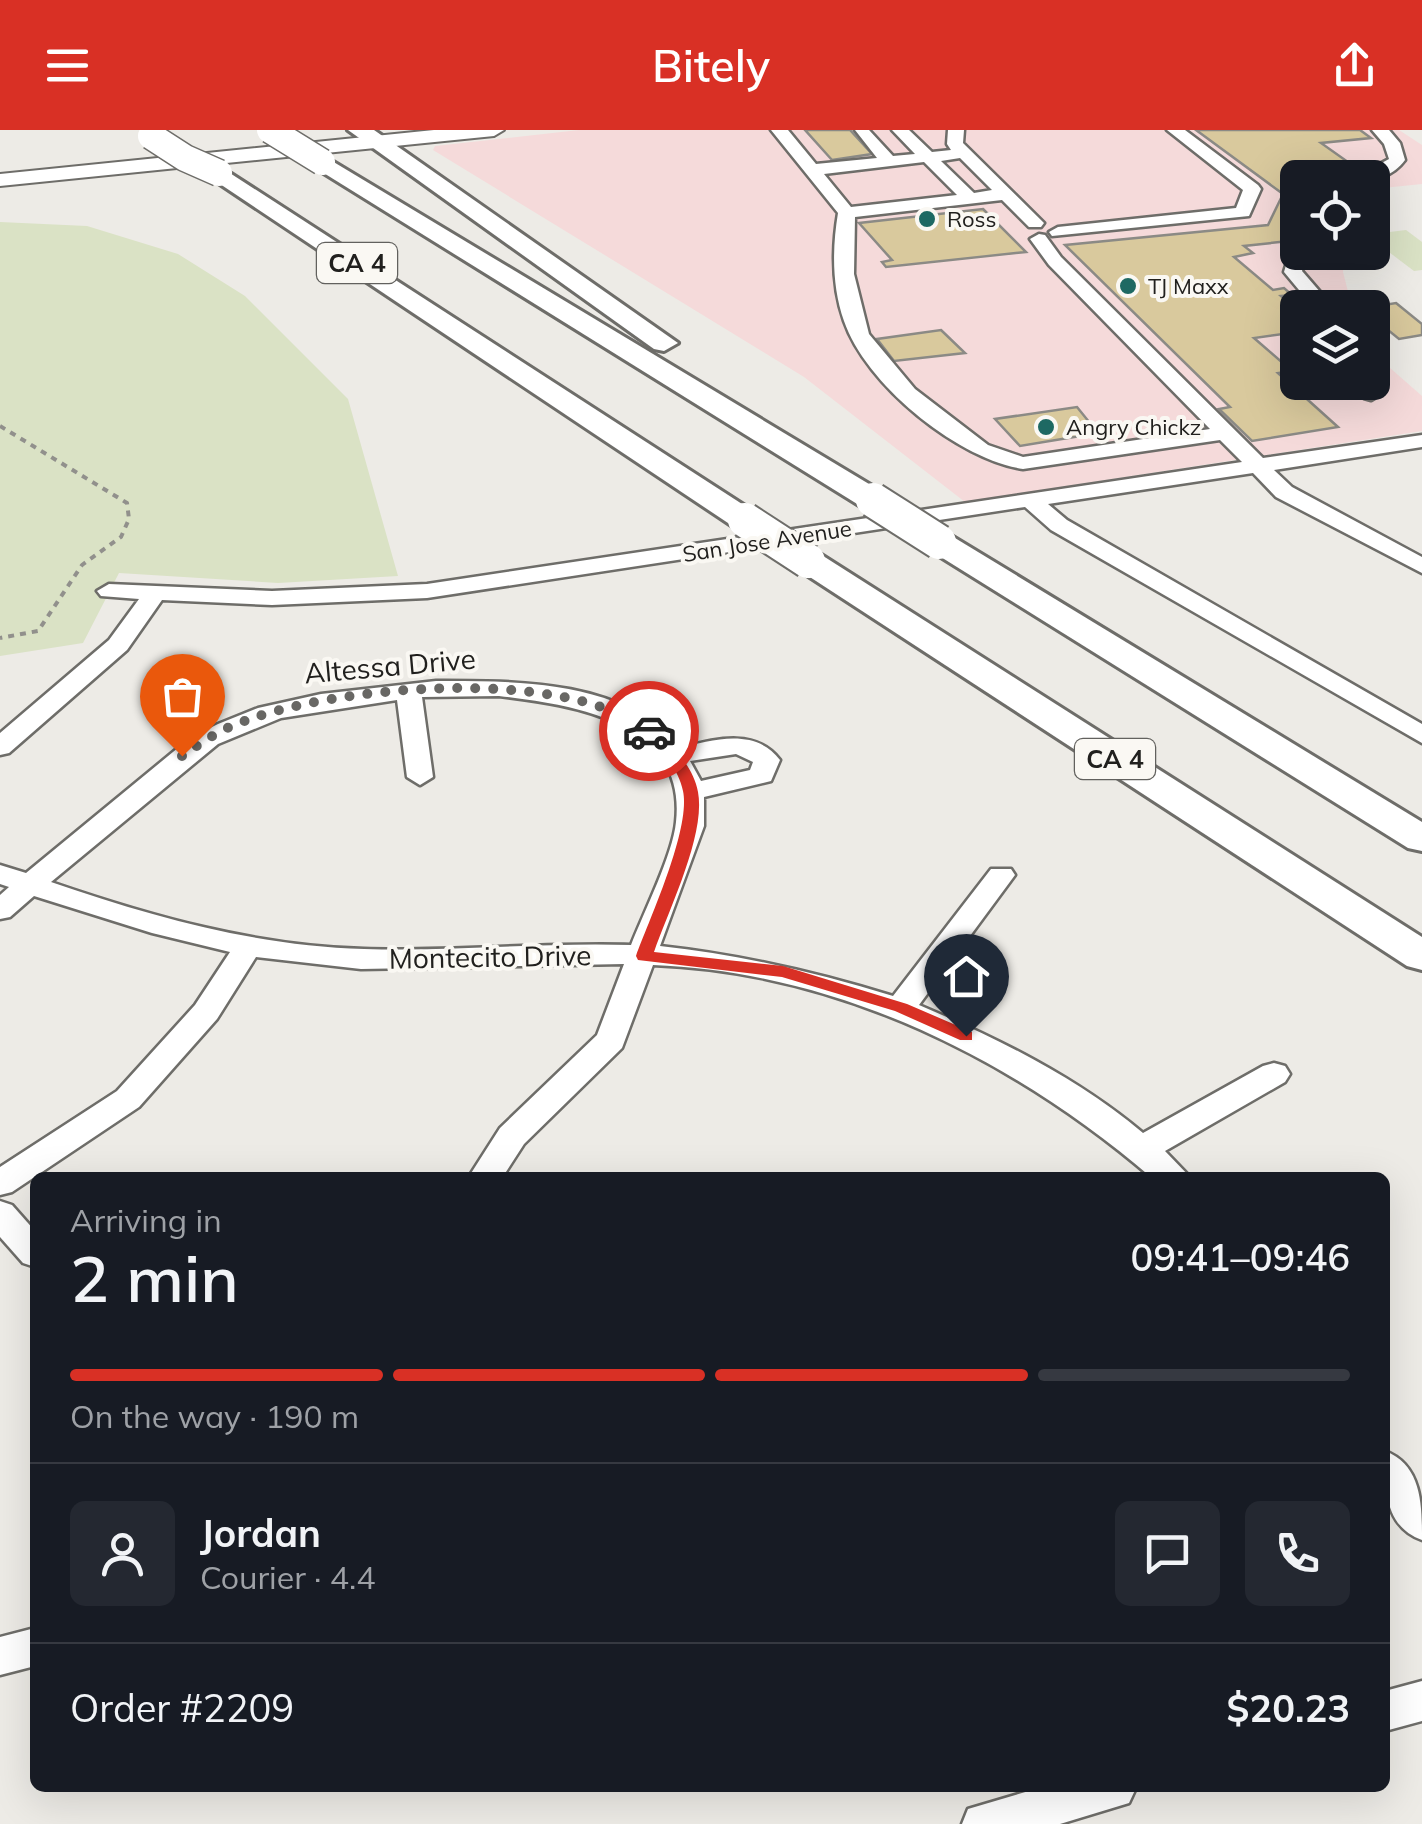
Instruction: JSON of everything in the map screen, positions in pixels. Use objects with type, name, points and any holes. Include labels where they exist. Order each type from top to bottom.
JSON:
[{"type":"highway","name":"CA 4","points":[[270,130],[1422,839]]},
{"type":"highway","name":"CA 4","points":[[155,133],[185,158],[219,172],[745,520],[1422,956]]},
{"type":"highway","points":[[368,136],[726,387],[811,452],[828,472]]},
{"type":"main road","points":[[0,165],[344,130]]},
{"type":"main road","points":[[0,180],[368,136],[494,130]]},
{"type":"street","points":[[779,130],[847,213]]},
{"type":"street","points":[[888,130],[862,132],[889,162]]},
{"type":"street","points":[[900,130],[970,198]]},
{"type":"street","points":[[1044,231],[1243,212],[1252,188],[1175,130]]},
{"type":"street","points":[[1380,130],[1392,143],[1397,160],[1390,168]]},
{"type":"street","points":[[810,170],[930,157],[962,137],[1006,194],[1044,231],[1064,270],[1254,466],[1311,509],[1422,566]]},
{"type":"street","points":[[847,213],[1006,194]]},
{"type":"street","points":[[847,213],[840,247],[861,338],[916,403],[995,459],[1023,463],[1224,434]]},
{"type":"street","points":[[1294,270],[1309,290]]},
{"type":"street","name":"San Jose Avenue","points":[[109,591],[272,598],[427,591],[1422,441]]},
{"type":"street","points":[[1031,501],[1059,525],[1422,735]]},
{"type":"street","points":[[0,747],[118,645],[154,595]]},
{"type":"street","name":"Altessa Drive","points":[[0,910],[164,769],[232,726],[274,712],[326,701],[478,688],[560,694],[621,714],[646,728],[675,756],[690,792],[690,826],[611,1040],[512,1136],[488,1172]]},
{"type":"street","points":[[409,692],[420,777]]},
{"type":"street","points":[[675,756],[748,746],[768,760],[762,775],[690,792]]},
{"type":"street","name":"Montecito Drive","points":[[0,874],[187,934],[248,947],[382,961],[581,953],[783,972],[901,1008],[1022,1065],[1144,1148],[1169,1172]]},
{"type":"street","points":[[901,1008],[1001,875]]},
{"type":"street","points":[[0,1182],[128,1099],[206,1012],[248,947]]},
{"type":"street","points":[[1144,1148],[1274,1074]]},
{"type":"street","points":[[0,1214],[30,1248]]},
{"type":"street","points":[[1390,1475],[1422,1524]]},
{"type":"street","points":[[0,1656],[30,1648]]},
{"type":"street","points":[[1390,1710],[1422,1701]]},
{"type":"street","points":[[984,1824],[1100,1792]]},
{"type":"path","points":[[0,426],[127,503],[128,519],[121,537],[108,543],[69,578],[38,631],[0,638]]},
{"type":"shaded area","points":[[579,130],[1399,130],[1422,145],[1422,184],[1390,187],[1390,160],[1280,160],[1280,270],[1343,270],[1348,290],[1280,290],[1280,400],[1390,400],[1390,368],[1422,396],[1422,431],[965,502],[804,377],[433,150],[435,146]]},
{"type":"green space","points":[[0,222],[87,226],[178,254],[245,296],[348,399],[398,576],[278,583],[119,573],[83,643],[0,656]]},
{"type":"green space","points":[[1406,230],[1422,242],[1422,270],[1414,271],[1390,253],[1390,232]]},
{"type":"building","points":[[805,130],[850,130],[872,154],[832,160]]},
{"type":"building","points":[[1196,130],[1360,130],[1371,138],[1321,143],[1345,160],[1280,160],[1280,192]]},
{"type":"building","points":[[1280,200],[1280,242],[1244,246],[1253,253],[1234,257],[1273,290],[1284,288],[1286,290],[1280,290],[1280,334],[1254,338],[1280,361],[1280,400],[1308,400],[1338,427],[1252,441],[1219,409],[1230,407],[1065,245],[1268,225]]},
{"type":"building","points":[[983,209],[1026,252],[886,267],[882,262],[892,260],[859,223]]},
{"type":"building","points":[[1396,303],[1422,324],[1422,335],[1399,339],[1390,332],[1390,304]]},
{"type":"building","points":[[941,330],[965,353],[894,361],[877,339]]},
{"type":"building","points":[[1077,407],[1098,433],[1020,446],[995,419]]},
{"type":"way so far","points":[[182,756],[232,726],[274,712],[326,701],[478,688],[560,694],[621,714],[649,731]]},
{"type":"place","name":"Ross","points":[[927,219]]},
{"type":"place","name":"TJ Maxx","points":[[1128,286]]},
{"type":"place","name":"Angry Chickz","points":[[1046,427]]},
{"type":"route","points":[[649,731],[675,756],[685,774],[690,792],[690,826],[644,956],[783,972],[901,1008],[966,1036]]}]
